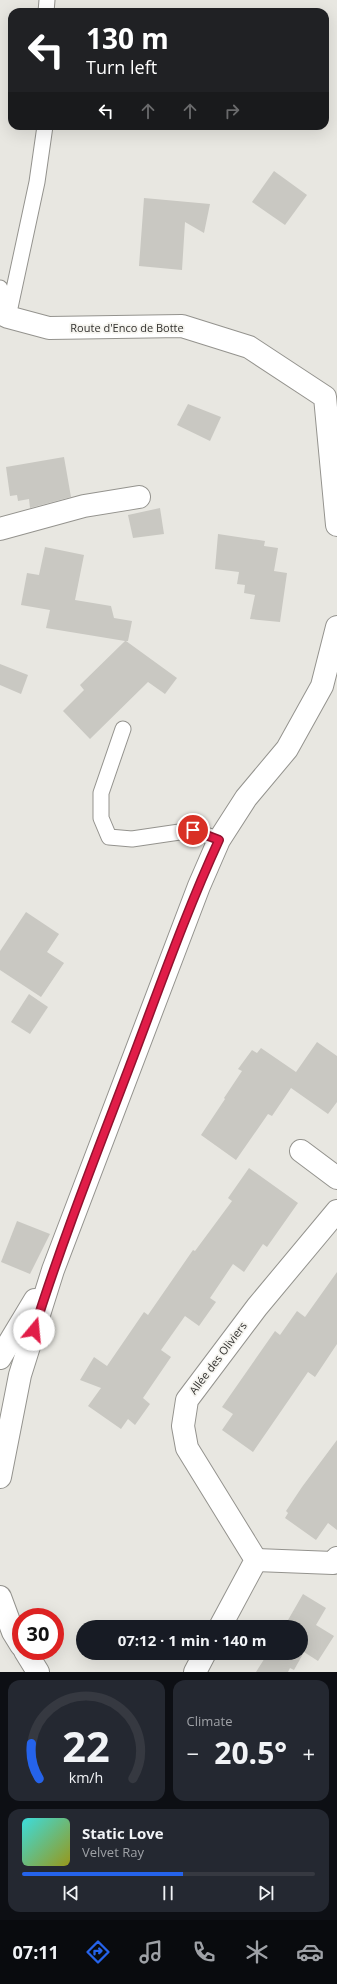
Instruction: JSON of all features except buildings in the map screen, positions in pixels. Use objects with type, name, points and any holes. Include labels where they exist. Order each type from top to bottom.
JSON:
[{"type":"street","name":"Route d'Enco de Botte","points":[[4,315],[49,328],[182,326],[248,347],[331,400],[337,525]]},
{"type":"street","points":[[0,529],[84,506],[139,497]]},
{"type":"street","points":[[1,1465],[20,1375],[53,1270],[198,886],[219,840],[246,798],[287,749],[322,686],[337,627]]},
{"type":"street","points":[[301,1151],[337,1178]]},
{"type":"street","name":"Allée des Oliviers","points":[[256,1560],[187,1448],[183,1426],[187,1400],[257,1307],[337,1212]]},
{"type":"street","points":[[0,1358],[53,1270]]},
{"type":"street","points":[[0,1413],[20,1375]]},
{"type":"street","points":[[224,1620],[256,1560],[336,1562]]},
{"type":"street","points":[[0,1597],[12,1629]]},
{"type":"street","points":[[31,1660],[38,1672]]},
{"type":"street","points":[[195,1672],[201,1660]]},
{"type":"lane","points":[[4,315],[37,182],[44,130]]},
{"type":"lane","points":[[0,288],[4,315]]},
{"type":"lane","points":[[123,729],[101,793],[101,818],[109,837],[132,840],[193,830],[219,840]]},
{"type":"route","points":[[34,1330],[53,1270],[96,1156],[198,886],[219,840],[193,830]]}]
